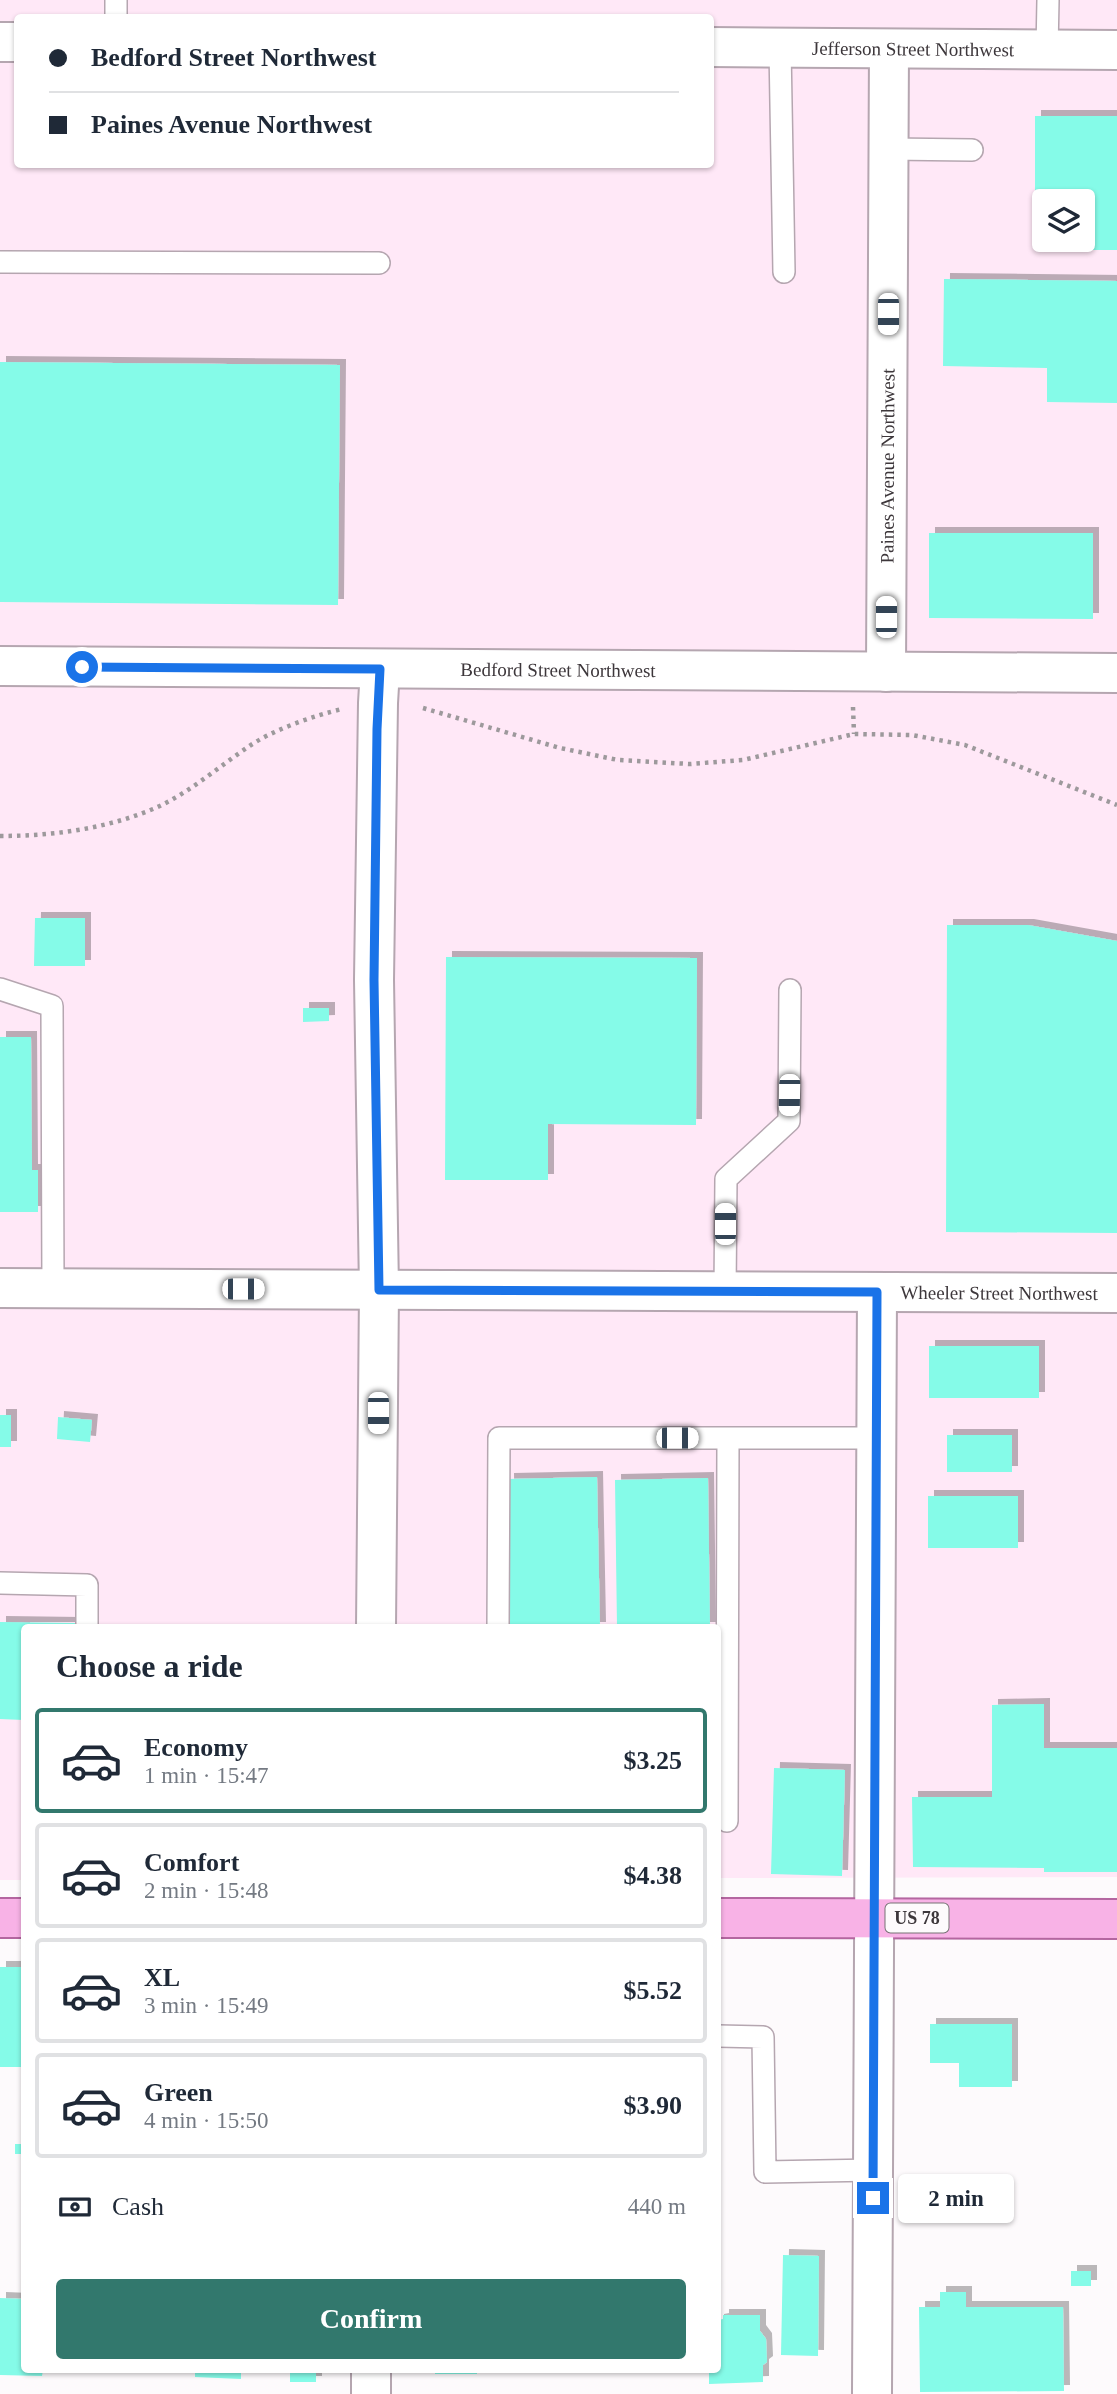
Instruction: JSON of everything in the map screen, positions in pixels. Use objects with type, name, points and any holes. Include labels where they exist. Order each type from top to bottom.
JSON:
[{"type":"main road","points":[[0,1918],[21,1918]]},
{"type":"main road","name":"US 78","points":[[721,1918],[1117,1919]]},
{"type":"street","name":"Jefferson Street Northwest","points":[[714,47],[1117,50]]},
{"type":"street","name":"Paines Avenue Northwest","points":[[886,672],[889,49]]},
{"type":"street","name":"Bedford Street Northwest","points":[[0,666],[1117,673]]},
{"type":"street","points":[[376,1624],[379,1290],[374,966],[380,669]]},
{"type":"street","name":"Wheeler Street Northwest","points":[[0,1288],[1117,1293]]},
{"type":"street","points":[[872,2394],[877,1292]]},
{"type":"street","points":[[371,2373],[371,2394]]},
{"type":"lane","points":[[1047,50],[1048,0]]},
{"type":"lane","points":[[780,48],[784,272]]},
{"type":"lane","points":[[888,149],[972,150]]},
{"type":"lane","points":[[0,262],[379,264]]},
{"type":"lane","points":[[0,989],[52,1006],[53,1288]]},
{"type":"lane","points":[[725,1292],[726,1179],[789,1121],[790,990]]},
{"type":"lane","points":[[498,1624],[499,1438],[877,1438]]},
{"type":"lane","points":[[727,1821],[728,1438]]},
{"type":"lane","points":[[0,1583],[87,1585],[87,1624]]},
{"type":"lane","points":[[721,2036],[763,2037],[765,2172],[874,2170]]},
{"type":"path","points":[[853,706],[854,734]]},
{"type":"path","points":[[0,836],[67,832],[116,822],[155,808],[204,779],[250,745],[295,724],[348,708]]},
{"type":"path","points":[[422,708],[560,748],[618,760],[690,764],[743,760],[854,734],[912,734],[965,745],[1117,805]]},
{"type":"shaded area","points":[[0,0],[1117,0],[1117,1877],[721,1878],[721,1624],[21,1624],[21,1880],[0,1880]]},
{"type":"building","points":[[1035,116],[1117,116],[1117,250],[1095,250],[1095,189],[1035,189]]},
{"type":"building","points":[[944,279],[1117,281],[1117,403],[1047,402],[1047,368],[943,366]]},
{"type":"building","points":[[0,362],[340,365],[338,605],[0,602]]},
{"type":"building","points":[[929,533],[1093,533],[1093,619],[929,618]]},
{"type":"building","points":[[35,918],[85,918],[85,966],[34,966]]},
{"type":"building","points":[[947,925],[1028,925],[1117,941],[1117,1233],[946,1232]]},
{"type":"building","points":[[446,957],[697,958],[696,1125],[548,1124],[548,1180],[445,1180]]},
{"type":"building","points":[[303,1008],[329,1008],[329,1021],[303,1022]]},
{"type":"building","points":[[0,1037],[31,1037],[32,1170],[38,1170],[38,1212],[0,1212]]},
{"type":"building","points":[[929,1346],[1039,1346],[1039,1398],[929,1398]]},
{"type":"building","points":[[0,1415],[11,1415],[11,1447],[0,1447]]},
{"type":"building","points":[[58,1417],[92,1420],[90,1442],[57,1439]]},
{"type":"building","points":[[947,1435],[1012,1435],[1012,1472],[947,1472]]},
{"type":"building","points":[[597,1477],[600,1624],[510,1624],[508,1479]]},
{"type":"building","points":[[708,1478],[710,1624],[617,1624],[615,1480]]},
{"type":"building","points":[[928,1496],[1018,1496],[1018,1548],[928,1548]]},
{"type":"building","points":[[0,1622],[75,1623],[21,1624],[21,1720],[0,1719]]},
{"type":"building","points":[[1044,1704],[1044,1748],[1117,1748],[1117,1872],[1044,1872],[1044,1868],[913,1867],[912,1797],[992,1797],[992,1705]]},
{"type":"building","points":[[774,1768],[845,1770],[842,1876],[771,1874]]},
{"type":"building","points":[[0,1967],[21,1967],[21,2067],[0,2067]]},
{"type":"building","points":[[930,2024],[1012,2024],[1012,2087],[959,2087],[959,2063],[930,2063]]},
{"type":"building","points":[[15,2144],[21,2144],[21,2154],[15,2154]]},
{"type":"building","points":[[783,2255],[819,2256],[818,2356],[781,2355]]},
{"type":"building","points":[[1071,2271],[1091,2271],[1091,2286],[1071,2286]]},
{"type":"building","points":[[940,2292],[966,2292],[966,2307],[1063,2307],[1064,2391],[920,2392],[919,2307],[940,2307]]},
{"type":"building","points":[[0,2298],[21,2299],[21,2373],[42,2373],[42,2376],[0,2375]]},
{"type":"building","points":[[723,2315],[760,2315],[760,2331],[766,2339],[767,2362],[763,2365],[763,2382],[709,2384],[709,2373],[721,2373]]},
{"type":"building","points":[[195,2373],[241,2373],[241,2379],[195,2377]]},
{"type":"building","points":[[290,2373],[316,2373],[316,2382],[290,2382]]},
{"type":"building","points":[[435,2373],[477,2373],[477,2374]]},
{"type":"route","points":[[82,667],[380,669],[374,980],[379,1290],[877,1292],[873,2198]]}]
